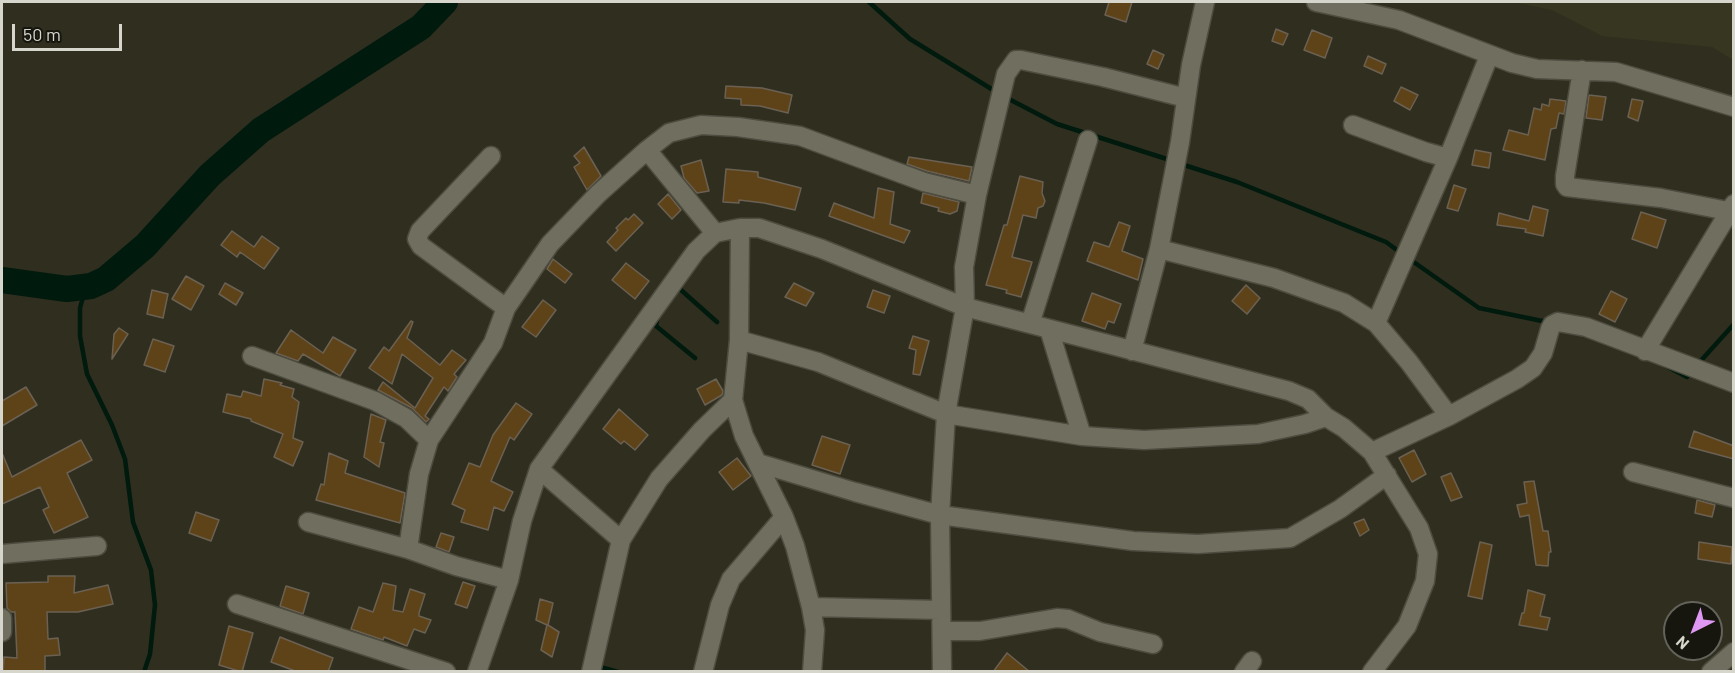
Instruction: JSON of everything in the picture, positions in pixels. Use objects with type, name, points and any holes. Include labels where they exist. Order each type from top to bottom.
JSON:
[{"type":"street","points":[[1132,351],[1159,249],[1180,142],[1191,65],[1205,2]]},
{"type":"street","points":[[1316,2],[1399,20],[1489,56],[1537,69],[1616,72],[1734,107]]},
{"type":"street","points":[[1376,323],[1448,158],[1489,56]]},
{"type":"street","points":[[942,672],[940,515],[946,414],[965,307],[964,267],[977,195],[1006,74],[1016,60],[1103,76],[1186,98]]},
{"type":"street","points":[[1582,70],[1565,176],[1567,187],[1731,208],[1645,351]]},
{"type":"street","points":[[408,549],[419,474],[429,440],[493,343],[506,308],[550,244],[598,194],[669,133],[701,125],[738,127],[800,136],[924,182],[977,195]]},
{"type":"street","points":[[1353,125],[1448,158]]},
{"type":"street","points":[[1030,324],[1088,140]]},
{"type":"street","points":[[647,150],[716,233]]},
{"type":"street","points":[[491,156],[420,231],[417,239],[421,246],[506,308]]},
{"type":"street","points":[[740,228],[739,340],[733,400],[744,436],[795,546],[815,630],[812,672]]},
{"type":"street","points":[[477,672],[509,580],[522,521],[538,469],[696,251],[716,233],[740,228],[759,228],[822,249],[965,307],[1289,390],[1308,399],[1326,417],[1344,428],[1372,452],[1419,528],[1428,554],[1425,581],[1407,626],[1372,672]]},
{"type":"street","points":[[1159,249],[1274,278],[1344,303],[1376,323],[1409,362],[1449,416]]},
{"type":"street","points":[[1372,452],[1449,416],[1518,379],[1533,368],[1543,353],[1552,325],[1558,322],[1586,327],[1734,383]]},
{"type":"street","points":[[1049,329],[1082,436]]},
{"type":"street","points":[[739,340],[818,363],[946,414],[1082,436],[1144,440],[1258,434],[1326,417]]},
{"type":"street","points":[[252,356],[375,401],[406,418],[429,440]]},
{"type":"street","points":[[591,672],[621,540],[659,479],[702,430],[733,400]]},
{"type":"street","points":[[758,463],[940,515],[1133,541],[1198,544],[1290,538],[1340,509],[1387,475]]},
{"type":"street","points":[[538,469],[621,540]]},
{"type":"street","points":[[1633,472],[1734,498]]},
{"type":"street","points":[[703,672],[720,605],[731,579],[784,518]]},
{"type":"street","points":[[308,522],[509,580]]},
{"type":"street","points":[[2,554],[97,546]]},
{"type":"street","points":[[237,604],[446,672]]},
{"type":"street","points":[[811,607],[941,610]]},
{"type":"street","points":[[2,618],[2,632]]},
{"type":"street","points":[[942,631],[980,631],[1057,618],[1068,619],[1100,632],[1153,644]]},
{"type":"street","points":[[1711,672],[1734,652]]},
{"type":"shaded area","points":[[1513,2],[1733,2],[1733,60],[1712,47],[1602,36],[1552,10]]},
{"type":"building","points":[[1109,2],[1132,2],[1126,22],[1105,15]]},
{"type":"building","points":[[1276,29],[1288,34],[1283,45],[1272,41]]},
{"type":"building","points":[[1312,30],[1332,38],[1325,58],[1304,50]]},
{"type":"building","points":[[1153,50],[1164,55],[1158,69],[1147,64]]},
{"type":"building","points":[[1368,56],[1386,64],[1382,74],[1364,66]]},
{"type":"building","points":[[726,86],[762,88],[792,95],[788,113],[760,106],[741,105],[741,99],[725,98]]},
{"type":"building","points":[[1401,87],[1418,95],[1410,110],[1394,101]]},
{"type":"building","points":[[1589,95],[1606,97],[1602,120],[1586,118]]},
{"type":"building","points":[[1550,99],[1566,101],[1564,114],[1559,113],[1556,128],[1551,129],[1545,160],[1503,150],[1509,130],[1528,135],[1534,108],[1541,110],[1542,104],[1549,106]]},
{"type":"building","points":[[1632,99],[1643,101],[1638,121],[1628,117]]},
{"type":"building","points":[[584,147],[601,176],[587,190],[574,167],[580,163],[574,156]]},
{"type":"building","points":[[1475,150],[1491,153],[1489,168],[1472,165]]},
{"type":"building","points":[[909,157],[972,167],[969,181],[907,164]]},
{"type":"building","points":[[701,160],[709,191],[697,193],[684,178],[681,166]]},
{"type":"building","points":[[726,169],[758,172],[758,177],[801,188],[795,210],[739,200],[739,203],[723,202]]},
{"type":"building","points":[[1020,176],[1043,182],[1042,193],[1045,201],[1043,206],[1038,208],[1036,218],[1023,215],[1012,257],[1032,262],[1021,297],[1006,293],[1007,290],[986,285],[1004,225],[1007,225]]},
{"type":"building","points":[[1454,185],[1466,189],[1458,211],[1447,208]]},
{"type":"building","points":[[878,188],[894,192],[890,224],[910,231],[904,243],[829,216],[834,203],[874,218]]},
{"type":"building","points":[[923,193],[959,202],[957,211],[950,214],[921,203]]},
{"type":"building","points":[[668,194],[681,210],[672,219],[658,204]]},
{"type":"building","points":[[1533,206],[1548,210],[1543,236],[1525,232],[1526,229],[1497,225],[1499,213],[1529,221]]},
{"type":"building","points":[[1641,212],[1666,220],[1657,248],[1632,239]]},
{"type":"building","points":[[634,214],[643,223],[616,251],[607,242],[618,230],[616,228]]},
{"type":"building","points":[[1119,222],[1130,226],[1122,251],[1143,259],[1138,280],[1087,261],[1094,242],[1109,247]]},
{"type":"building","points":[[232,231],[254,247],[262,236],[279,248],[264,269],[240,252],[237,257],[221,245]]},
{"type":"building","points":[[553,259],[572,274],[565,283],[547,269]]},
{"type":"building","points":[[626,263],[649,281],[635,299],[612,280]]},
{"type":"building","points":[[186,276],[204,286],[191,310],[172,299]]},
{"type":"building","points":[[225,283],[243,293],[236,305],[219,294]]},
{"type":"building","points":[[794,283],[814,293],[806,306],[785,297]]},
{"type":"building","points":[[1246,285],[1260,298],[1247,314],[1232,301]]},
{"type":"building","points":[[152,290],[168,294],[163,318],[147,314]]},
{"type":"building","points":[[873,290],[890,296],[884,313],[867,307]]},
{"type":"building","points":[[1611,291],[1627,299],[1615,322],[1599,314]]},
{"type":"building","points":[[1092,293],[1121,304],[1114,323],[1108,321],[1105,329],[1082,321]]},
{"type":"building","points":[[543,300],[556,310],[536,337],[522,327]]},
{"type":"building","points":[[411,321],[413,322],[407,338],[440,365],[452,350],[466,360],[454,374],[457,377],[448,391],[444,387],[425,416],[429,419],[426,422],[412,408],[378,390],[383,382],[415,408],[433,378],[402,354],[392,384],[369,368],[384,347],[389,351]]},
{"type":"building","points":[[119,328],[128,334],[112,359],[114,334]]},
{"type":"building","points":[[291,330],[323,353],[333,337],[356,350],[340,376],[303,354],[298,361],[276,353]]},
{"type":"building","points":[[913,336],[929,341],[920,375],[913,374],[916,350],[909,348]]},
{"type":"building","points":[[153,339],[174,346],[165,372],[144,365]]},
{"type":"building","points":[[264,379],[282,383],[280,385],[294,389],[292,397],[299,402],[293,438],[303,442],[293,466],[274,457],[283,434],[251,421],[251,419],[223,412],[227,394],[241,397],[243,391],[261,396]]},
{"type":"building","points":[[716,379],[723,391],[722,395],[705,405],[697,389]]},
{"type":"building","points":[[26,387],[37,405],[2,426],[2,401]]},
{"type":"building","points":[[516,403],[532,414],[514,440],[510,437],[491,481],[513,492],[504,511],[494,507],[488,530],[461,522],[465,510],[452,504],[469,463],[480,467],[493,435]]},
{"type":"building","points":[[619,409],[648,435],[635,450],[624,441],[621,444],[603,429]]},
{"type":"building","points":[[371,414],[386,420],[380,442],[384,443],[379,467],[364,457]]},
{"type":"building","points":[[1694,431],[1734,446],[1734,459],[1689,447]]},
{"type":"building","points":[[822,436],[850,445],[840,474],[812,465]]},
{"type":"building","points":[[81,440],[92,460],[67,473],[88,517],[54,533],[43,510],[49,507],[40,487],[2,504],[2,453],[12,477]]},
{"type":"building","points":[[1414,450],[1426,474],[1412,482],[1399,458]]},
{"type":"building","points":[[329,453],[348,461],[345,473],[405,493],[400,523],[316,500],[321,484],[324,485]]},
{"type":"building","points":[[737,458],[751,476],[733,490],[719,472]]},
{"type":"building","points":[[1451,473],[1462,497],[1451,501],[1441,477]]},
{"type":"building","points":[[1534,481],[1543,531],[1548,531],[1551,552],[1549,552],[1548,566],[1536,565],[1529,515],[1520,517],[1517,505],[1527,503],[1524,482]]},
{"type":"building","points":[[1697,500],[1715,505],[1712,517],[1695,513]]},
{"type":"building","points":[[196,512],[219,520],[211,541],[189,533]]},
{"type":"building","points":[[1364,519],[1369,530],[1360,536],[1354,523]]},
{"type":"building","points":[[441,533],[454,537],[449,552],[436,547]]},
{"type":"building","points":[[1480,542],[1492,545],[1482,599],[1468,596]]},
{"type":"building","points":[[1699,542],[1732,547],[1731,564],[1698,559]]},
{"type":"building","points":[[48,576],[75,576],[74,593],[108,585],[113,604],[78,612],[47,612],[48,639],[58,638],[60,655],[45,656],[45,672],[3,672],[4,657],[17,658],[15,612],[7,608],[6,583],[48,582]]},
{"type":"building","points":[[463,582],[475,586],[467,608],[455,604]]},
{"type":"building","points":[[383,583],[396,586],[393,610],[403,612],[410,589],[425,594],[419,616],[431,620],[425,633],[414,629],[407,646],[384,637],[383,640],[351,629],[359,607],[373,612]]},
{"type":"building","points":[[286,586],[309,593],[303,614],[280,606]]},
{"type":"building","points":[[1528,590],[1545,595],[1540,616],[1550,618],[1547,630],[1519,625],[1522,613],[1524,613]]},
{"type":"building","points":[[540,599],[553,603],[548,625],[559,632],[552,657],[541,650],[547,625],[536,620]]},
{"type":"building","points":[[229,626],[253,633],[242,672],[219,665]]},
{"type":"building","points":[[280,637],[333,658],[328,672],[298,672],[271,662]]},
{"type":"building","points":[[1007,653],[1030,672],[993,672]]},
{"type":"waterway","points":[[2,280],[67,289],[91,286],[106,279],[145,246],[210,175],[261,130],[421,27],[445,2]]},
{"type":"waterway","points":[[869,2],[910,39],[998,93]]},
{"type":"waterway","points":[[1005,97],[1057,124],[1173,161]]},
{"type":"waterway","points":[[1181,164],[1237,182],[1386,242],[1401,253]]},
{"type":"waterway","points":[[1408,258],[1479,308],[1547,322]]},
{"type":"waterway","points":[[86,287],[80,308],[80,336],[87,374],[112,425],[125,459],[133,522],[151,570],[155,605],[150,654],[144,672]]},
{"type":"waterway","points":[[676,291],[681,290],[717,322]]},
{"type":"waterway","points":[[657,320],[656,326],[695,358]]},
{"type":"waterway","points":[[1697,365],[1734,324]]},
{"type":"waterway","points":[[1664,365],[1687,377],[1692,371]]},
{"type":"waterway","points":[[604,668],[618,672]]}]
